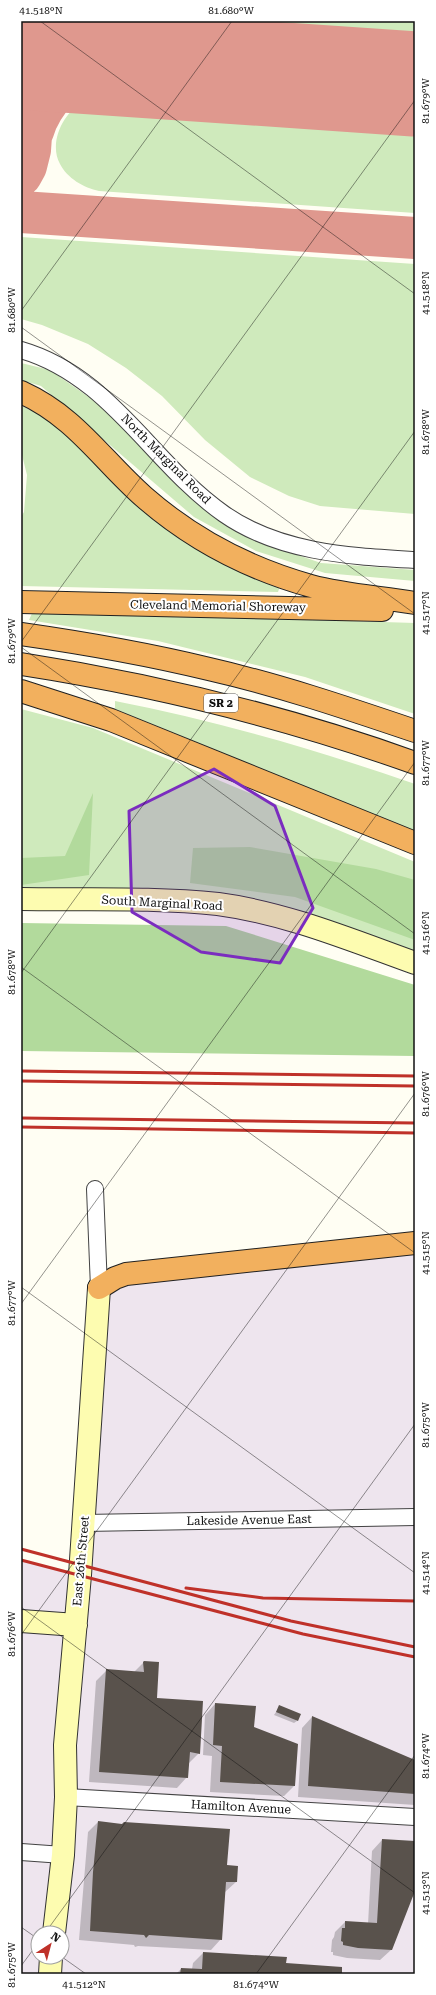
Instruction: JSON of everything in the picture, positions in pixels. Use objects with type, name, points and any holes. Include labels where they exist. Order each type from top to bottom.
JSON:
[{"type":"highway","points":[[21,392],[65,418],[151,503],[185,529],[219,549],[272,573],[311,586],[415,602]]},
{"type":"highway","name":"Cleveland Memorial Shoreway","points":[[21,602],[415,610]]},
{"type":"highway","points":[[21,634],[99,646],[209,669],[319,699],[415,731]]},
{"type":"highway","name":"SR 2","points":[[21,664],[110,679],[219,703],[327,733],[415,763]]},
{"type":"highway","points":[[21,691],[111,720],[415,843]]},
{"type":"highway","points":[[99,1288],[126,1274],[415,1243]]},
{"type":"street","name":"North Marginal Road","points":[[21,350],[59,367],[100,394],[197,493],[239,523],[270,538],[304,549],[334,554],[415,560]]},
{"type":"street","name":"South Marginal Road","points":[[21,899],[165,901],[219,904],[285,919],[415,963]]},
{"type":"street","name":"East 26th Street","points":[[55,1925],[63,1855],[66,1797],[65,1745],[84,1523],[99,1288],[95,1189]]},
{"type":"street","name":"Lakeside Avenue East","points":[[84,1523],[415,1517]]},
{"type":"street","points":[[21,1621],[76,1625]]},
{"type":"street","name":"Hamilton Avenue","points":[[66,1797],[415,1817]]},
{"type":"street","points":[[21,1852],[63,1855]]},
{"type":"highlighted area","points":[[214,769],[275,806],[313,908],[280,963],[201,952],[132,912],[129,811]]},
{"type":"shaded area","points":[[415,1243],[415,1974],[21,1974],[21,1560],[80,1575],[99,1288]]},
{"type":"green space","points":[[105,21],[415,21],[415,50],[118,30]]},
{"type":"green space","points":[[101,98],[415,120],[415,213],[99,191],[88,187],[76,182],[63,169],[57,155],[57,137],[65,119],[78,105],[86,101]]},
{"type":"green space","points":[[21,237],[415,264],[415,514],[320,506],[289,496],[250,477],[205,440],[162,396],[126,368],[88,344],[42,325],[21,319]]},
{"type":"green space","points":[[21,363],[50,370],[103,407],[263,543],[321,563],[415,570],[415,581],[325,573],[256,551],[194,517],[41,386],[21,380]]},
{"type":"green space","points":[[21,406],[49,418],[94,461],[131,501],[214,558],[280,586],[278,592],[21,586],[21,517],[24,512],[27,475],[21,451]]},
{"type":"green space","points":[[33,611],[415,623],[415,714],[305,677],[158,641],[29,620]]},
{"type":"green space","points":[[115,701],[266,737],[415,784],[415,831],[115,709]]},
{"type":"green space","points":[[21,709],[93,728],[415,862],[415,952],[280,907],[21,890]]},
{"type":"green space","points":[[93,793],[89,875],[21,885],[21,858],[65,856]]},
{"type":"green space","points":[[250,847],[376,869],[415,880],[415,940],[295,897],[190,883],[193,848]]},
{"type":"green space","points":[[21,923],[226,926],[415,985],[415,1056],[21,1051]]},
{"type":"building","points":[[144,1661],[159,1662],[157,1698],[203,1701],[200,1754],[190,1752],[188,1778],[99,1772],[106,1669],[144,1672]]},
{"type":"building","points":[[215,1703],[256,1706],[254,1727],[298,1744],[295,1786],[220,1782],[222,1746],[213,1745]]},
{"type":"building","points":[[279,1705],[301,1714],[298,1721],[276,1712]]},
{"type":"building","points":[[312,1716],[415,1760],[415,1794],[308,1786]]},
{"type":"building","points":[[98,1821],[122,1824],[124,1822],[230,1829],[227,1865],[238,1866],[237,1882],[226,1882],[222,1940],[149,1935],[146,1938],[144,1935],[90,1931],[93,1872]]},
{"type":"building","points":[[382,1839],[415,1841],[415,1891],[392,1950],[358,1948],[343,1945],[343,1942],[341,1941],[342,1928],[345,1928],[345,1921],[377,1923]]},
{"type":"building","points":[[203,1952],[287,1957],[286,1963],[342,1967],[342,1974],[180,1974],[181,1968],[202,1969]]},
{"type":"taxiway","points":[[21,175],[26,166],[30,150],[39,21]]},
{"type":"taxiway","points":[[33,131],[42,110],[49,100],[57,90],[76,74],[86,69],[102,65],[119,64]]},
{"type":"taxiway","points":[[21,212],[415,238]]},
{"type":"runway","points":[[21,57],[415,84]]},
{"type":"railway","points":[[21,1071],[415,1076]]},
{"type":"railway","points":[[21,1081],[415,1086]]},
{"type":"railway","points":[[21,1118],[415,1123]]},
{"type":"railway","points":[[21,1127],[415,1133]]},
{"type":"railway","points":[[21,1549],[291,1621],[415,1647]]},
{"type":"railway","points":[[21,1560],[303,1634],[415,1657]]},
{"type":"railway","points":[[186,1588],[263,1598],[415,1601]]}]
